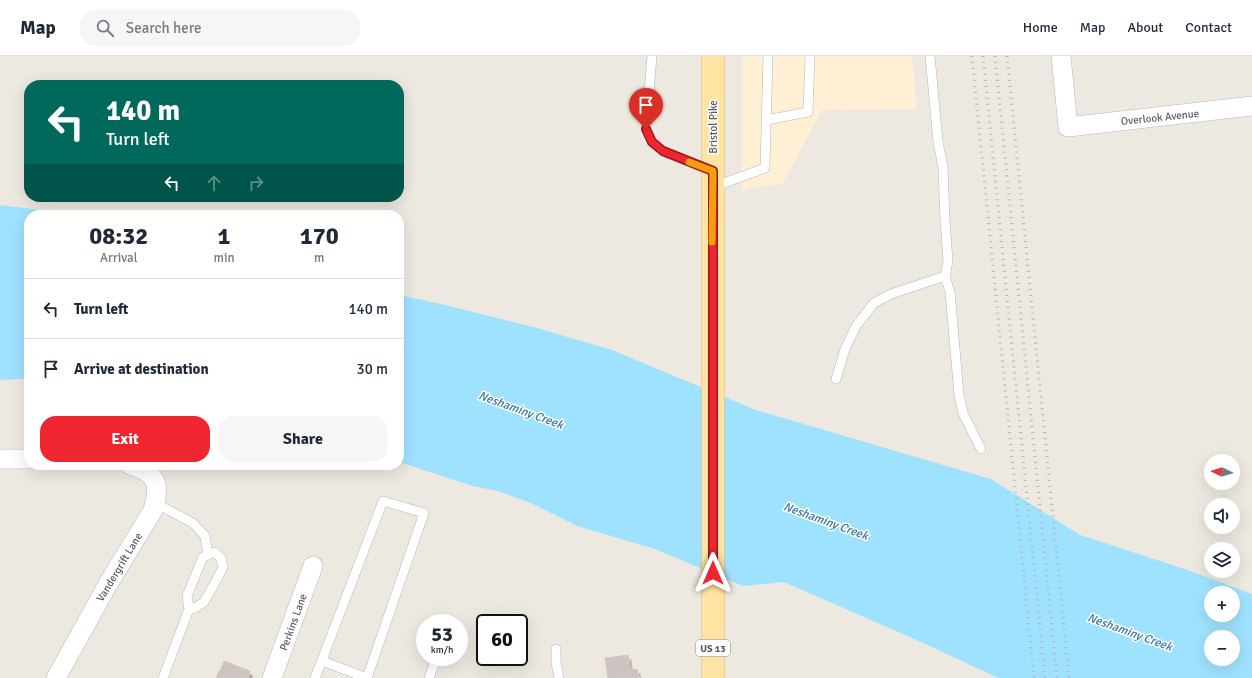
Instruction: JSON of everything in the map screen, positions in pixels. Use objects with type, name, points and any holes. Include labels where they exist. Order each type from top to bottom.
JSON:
[{"type":"main road","name":"Bristol Pike","points":[[713,56],[713,678]]},
{"type":"street","name":"Overlook Avenue","points":[[1061,56],[1068,127],[1252,106]]},
{"type":"street","points":[[0,460],[24,459]]},
{"type":"street","name":"Vandergrift Lane","points":[[62,676],[108,584],[153,510],[157,488],[156,482],[150,474],[144,470]]},
{"type":"street","name":"Perkins Lane","points":[[272,678],[313,566]]},
{"type":"lane","points":[[652,56],[646,129],[652,142],[663,151],[713,179],[765,168],[768,56]]},
{"type":"lane","points":[[766,120],[808,112],[810,56]]},
{"type":"lane","points":[[930,56],[938,142],[943,167],[948,261],[945,276],[950,292],[959,395],[963,413],[981,449]]},
{"type":"lane","points":[[836,379],[845,349],[856,326],[874,303],[891,294],[945,276]]},
{"type":"lane","points":[[315,678],[383,501],[424,513],[367,678],[322,660]]},
{"type":"lane","points":[[155,503],[193,523],[205,536],[208,555]]},
{"type":"lane","points":[[163,678],[188,609],[187,596],[203,557],[214,552],[221,558],[223,567],[204,602],[195,608],[188,609]]},
{"type":"lane","points":[[556,649],[556,662],[559,678]]},
{"type":"lane","points":[[429,678],[434,666]]},
{"type":"shaded area","points":[[742,56],[912,56],[917,109],[822,110],[783,183],[742,190]]},
{"type":"water","points":[[0,205],[40,210],[24,210],[24,379],[0,380]]},
{"type":"water","name":"Neshaminy Creek","points":[[404,296],[537,328],[612,350],[756,410],[991,479],[1080,535],[1185,569],[1204,576],[1204,578],[1209,578],[1231,586],[1204,586],[1204,622],[1240,622],[1240,590],[1252,594],[1252,678],[998,678],[921,642],[784,582],[743,586],[655,549],[577,526],[531,503],[498,491],[473,486],[404,464]]},
{"type":"building","points":[[628,655],[630,670],[637,669],[639,678],[608,678],[605,658]]},
{"type":"building","points":[[224,661],[250,671],[248,678],[216,678]]},
{"type":"railway","points":[[972,56],[1034,678]]},
{"type":"railway","points":[[983,56],[1045,678]]},
{"type":"railway","points":[[995,56],[1057,678]]},
{"type":"railway","points":[[1007,56],[1069,678]]},
{"type":"slow traffic","points":[[689,162],[713,171],[712,242]]},
{"type":"route","points":[[646,129],[652,142],[663,151],[713,171],[713,573]]}]
